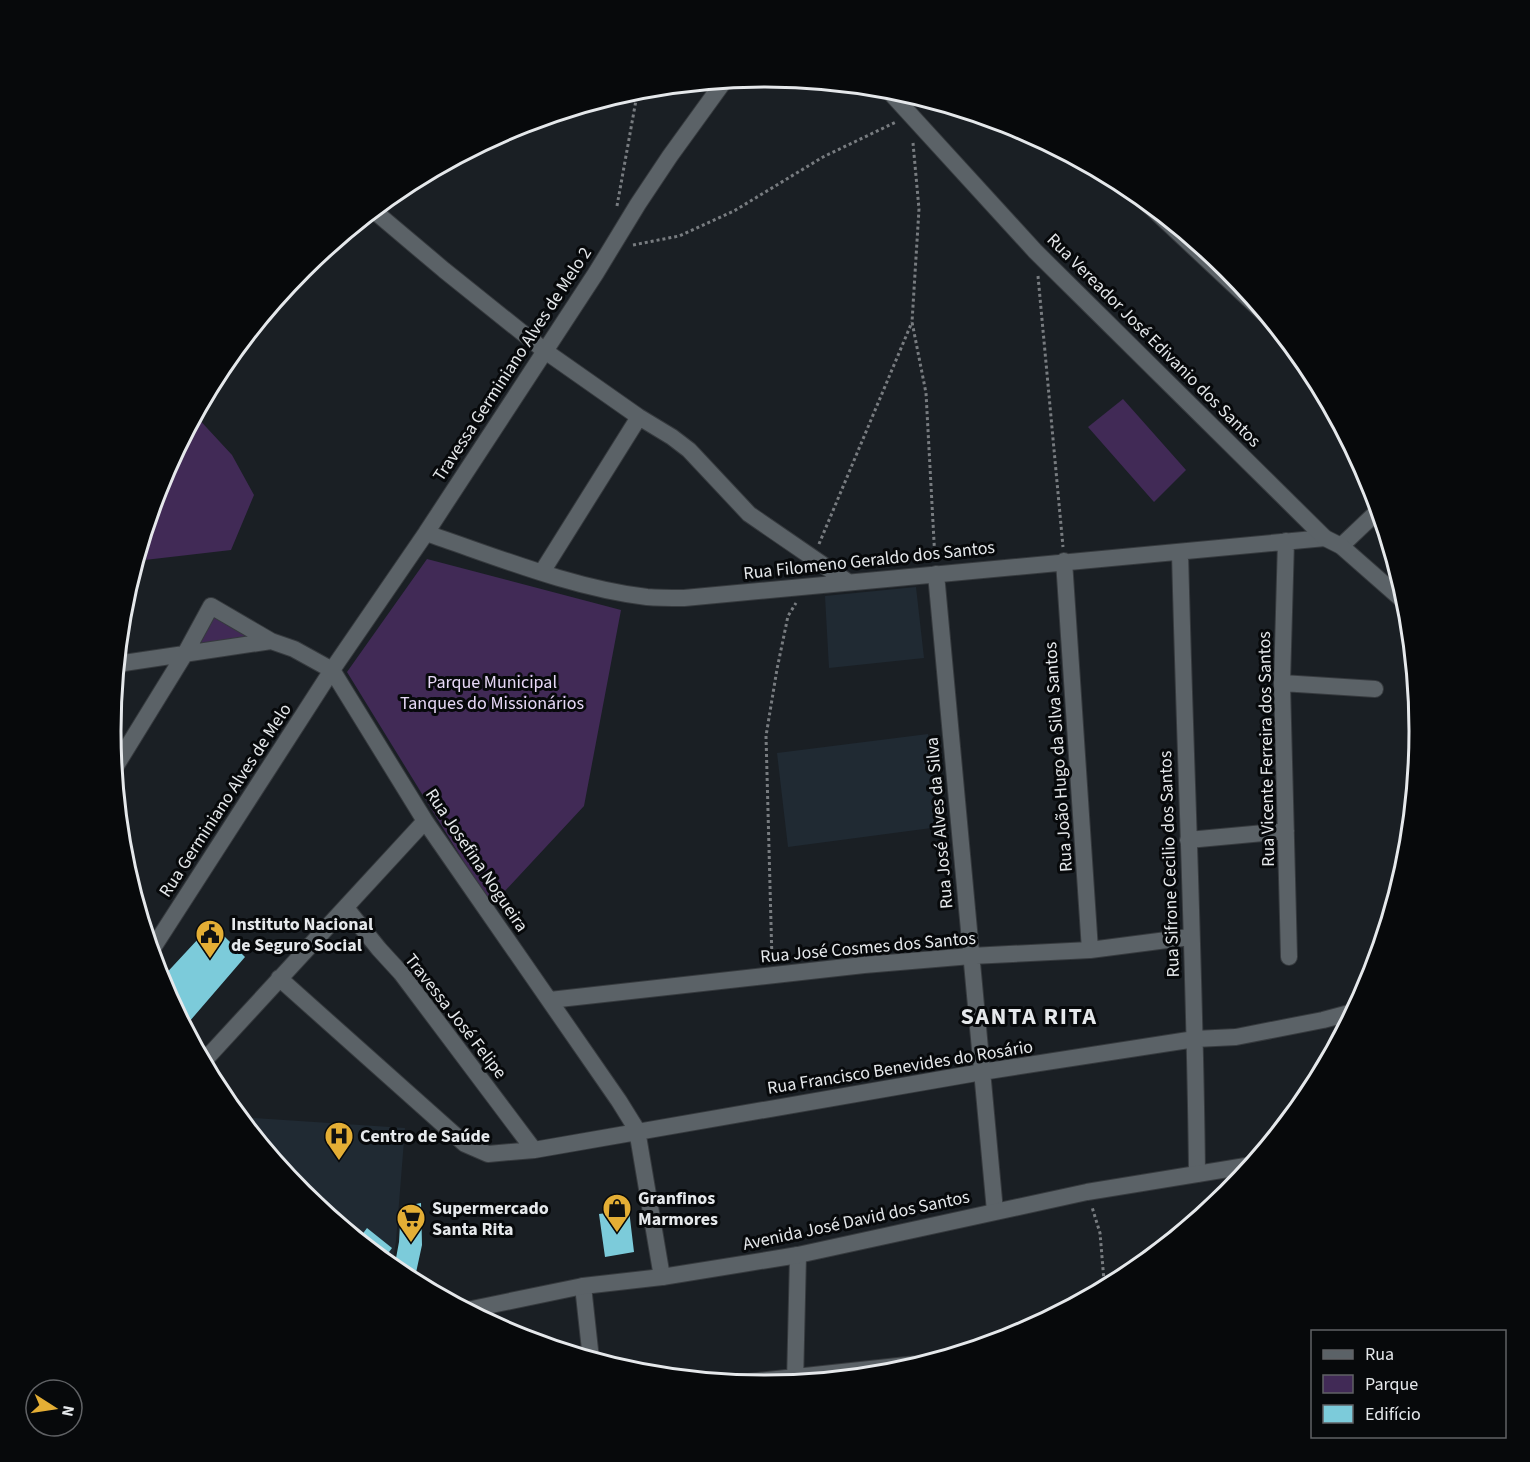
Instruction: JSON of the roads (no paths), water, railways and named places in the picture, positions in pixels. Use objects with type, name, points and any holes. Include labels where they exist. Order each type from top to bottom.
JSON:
[{"type":"street","name":"Travessa Germiniano Alves de Melo 2","points":[[332,670],[426,533],[596,273],[638,204],[719,88]]},
{"type":"street","name":"Rua Vereador José Edivanio dos Santos","points":[[897,100],[1035,250],[1325,538],[1341,546],[1394,593]]},
{"type":"street","points":[[380,215],[545,351],[689,450],[749,514],[848,582]]},
{"type":"street","points":[[542,572],[639,417]]},
{"type":"street","points":[[1341,546],[1372,517]]},
{"type":"street","name":"Rua Filomeno Geraldo dos Santos","points":[[426,533],[542,572],[610,590],[648,597],[684,598],[1325,538]]},
{"type":"street","name":"Rua Vicente Ferreira dos Santos","points":[[1286,541],[1282,683],[1289,957]]},
{"type":"street","name":"Rua Sifrone Cecilio dos Santos","points":[[1180,552],[1197,1174]]},
{"type":"street","name":"Rua João Hugo da Silva Santos","points":[[1064,561],[1090,950]]},
{"type":"street","name":"Rua José Alves da Silva","points":[[936,574],[995,1211]]},
{"type":"street","points":[[122,757],[186,652],[211,606],[271,641]]},
{"type":"street","name":"Rua Josefina Nogueira","points":[[125,663],[271,641],[294,649],[332,670],[425,821],[550,1000],[637,1130],[662,1277]]},
{"type":"street","name":"Rua Germiniano Alves de Melo","points":[[157,942],[332,670]]},
{"type":"street","points":[[1282,683],[1375,689]]},
{"type":"street","points":[[206,1052],[346,908],[425,821]]},
{"type":"street","points":[[1188,840],[1286,831]]},
{"type":"street","name":"Travessa José Felipe","points":[[346,908],[400,973],[534,1149]]},
{"type":"street","name":"Rua José Cosmes dos Santos","points":[[550,1000],[971,956],[1090,950],[1190,937]]},
{"type":"street","name":"Rua Francisco Benevides do Rosário","points":[[279,978],[456,1137],[465,1144],[488,1154],[534,1149],[982,1072],[1195,1039],[1236,1037],[1344,1014]]},
{"type":"street","name":"Avenida José David dos Santos","points":[[478,1308],[583,1286],[662,1277],[798,1255],[1087,1192],[1238,1167]]},
{"type":"street","points":[[795,1374],[798,1255]]},
{"type":"street","points":[[583,1286],[590,1351]]},
{"type":"place","name":"Instituto Nacional de Seguro Social","points":[[210,960]]},
{"type":"place","name":"Centro de Saúde","points":[[339,1162]]},
{"type":"place","name":"Granfinos Marmores","points":[[617,1234]]},
{"type":"place","name":"Supermercado Santa Rita","points":[[411,1244]]},
{"type":"district","name":"SANTA RITA","points":[[1029,1016]]},
{"type":"park label","name":"Parque Municipal Tanques do Missionários","points":[[492,692]]}]
